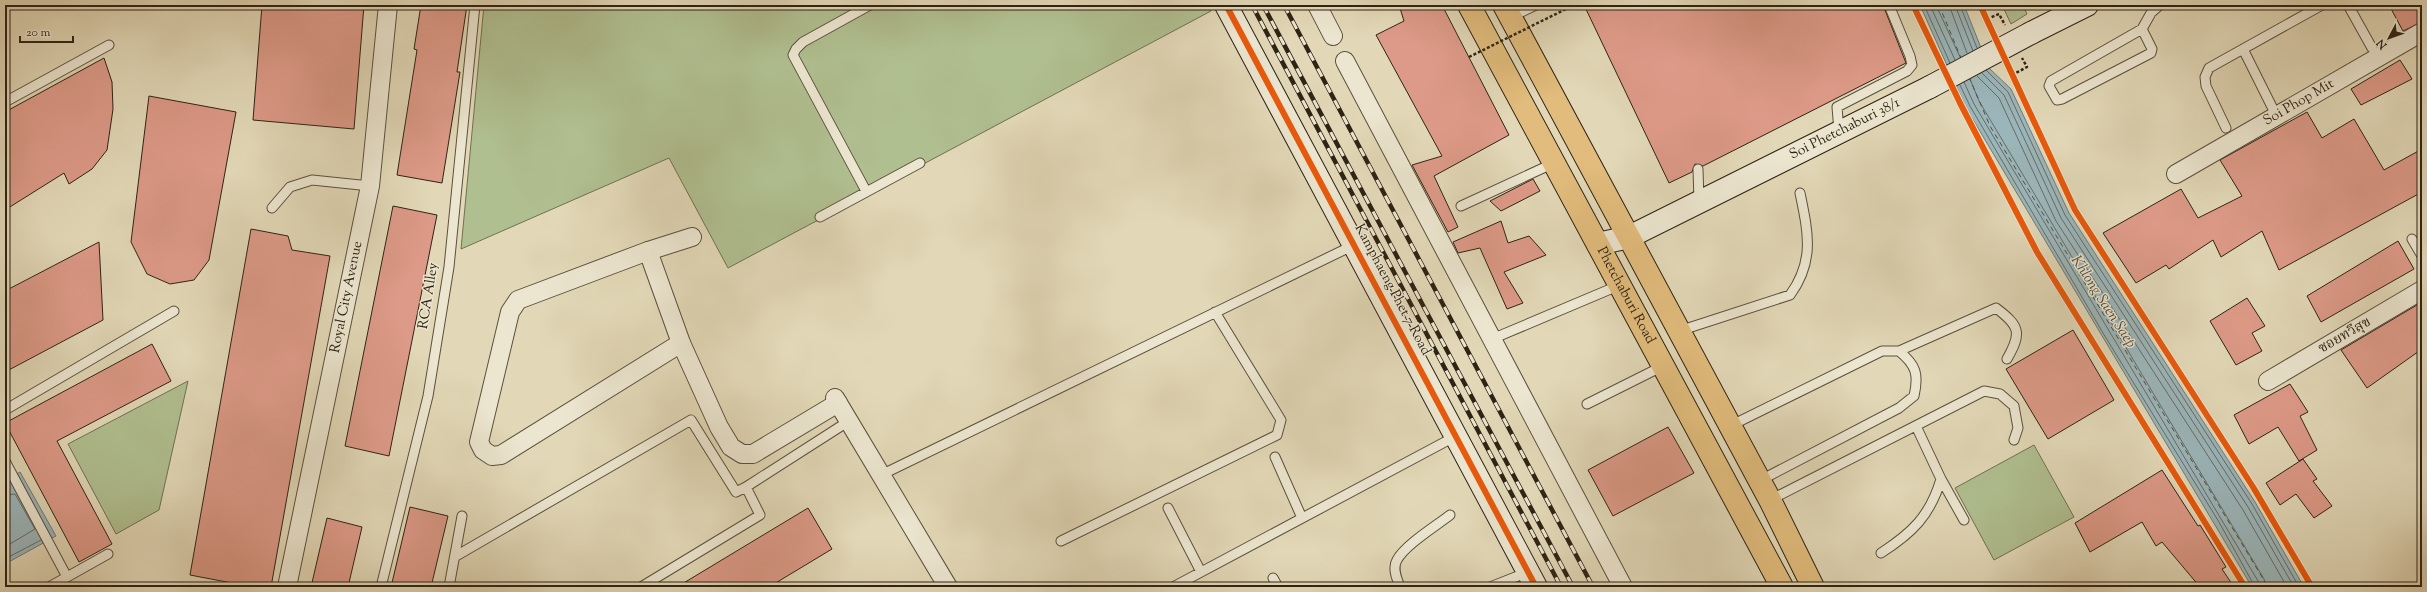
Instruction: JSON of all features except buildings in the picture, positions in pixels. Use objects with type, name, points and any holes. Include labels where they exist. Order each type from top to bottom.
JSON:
[{"type":"main road","name":"Phetchaburi Road","points":[[1469,5],[1782,587]]},
{"type":"main road","points":[[1508,11],[1770,500],[1813,587]]},
{"type":"street","name":"Royal City Avenue","points":[[287,587],[370,186],[388,5]]},
{"type":"street","name":"Kamphaeng Phet 7 Road","points":[[1226,5],[1532,579]]},
{"type":"street","points":[[1317,5],[1333,36]]},
{"type":"street","name":"Soi Phetchaburi 38/1","points":[[1598,244],[1629,237],[1930,87],[2087,5]]},
{"type":"street","name":"Soi Phop Mit","points":[[2176,174],[2422,32]]},
{"type":"street","points":[[1345,61],[1623,587]]},
{"type":"street","points":[[681,343],[501,455],[492,456],[483,450],[479,442],[510,312],[518,300],[648,251],[692,237]]},
{"type":"street","points":[[648,251],[681,343],[719,427],[731,447],[742,454],[753,454],[837,401],[948,587]]},
{"type":"street","name":"ซอยทวีสุข","points":[[2268,381],[2422,290]]},
{"type":"lane","name":"RCA Alley","points":[[381,587],[428,396],[439,328],[448,267],[475,5]]},
{"type":"lane","points":[[866,190],[793,55],[796,48],[803,42],[870,5]]},
{"type":"lane","points":[[1508,11],[1536,5]]},
{"type":"lane","points":[[1839,133],[1837,107],[1907,71],[1912,65],[1910,56],[1889,5]]},
{"type":"lane","points":[[2142,29],[2152,49],[2151,53],[2062,99],[2057,100],[2048,86],[2051,81],[2142,29],[2151,13],[2160,5]]},
{"type":"lane","points":[[2226,128],[2206,86],[2205,77],[2209,68],[2322,5]]},
{"type":"lane","points":[[2348,5],[2372,48]]},
{"type":"lane","points":[[5,102],[109,45]]},
{"type":"lane","points":[[2243,49],[2272,107]]},
{"type":"lane","points":[[820,217],[866,190],[920,163]]},
{"type":"lane","points":[[1461,206],[1554,163]]},
{"type":"lane","points":[[1698,169],[1699,202]]},
{"type":"lane","points":[[272,208],[290,187],[312,180],[370,186]]},
{"type":"lane","points":[[1679,331],[1790,295],[1800,282],[1809,254],[1807,228],[1800,193]]},
{"type":"lane","points":[[2412,240],[2422,256]]},
{"type":"lane","points":[[881,475],[1354,245]]},
{"type":"lane","points":[[1492,339],[1620,285]]},
{"type":"lane","points":[[1730,426],[1882,351],[1899,351],[1996,308],[2008,317],[2018,332],[2017,342],[2007,359]]},
{"type":"lane","points":[[5,410],[174,311]]},
{"type":"lane","points":[[1061,541],[1277,435],[1281,420],[1215,312]]},
{"type":"lane","points":[[1759,481],[1899,408],[1914,396],[1916,375],[1911,361],[1899,351]]},
{"type":"lane","points":[[1587,404],[1663,366]]},
{"type":"lane","points":[[1770,500],[1984,391],[2000,394],[2014,406],[2018,428],[2014,440]]},
{"type":"lane","points":[[456,556],[691,420],[736,492],[849,421]]},
{"type":"lane","points":[[1916,426],[1941,479],[1964,520]]},
{"type":"lane","points":[[1173,587],[1456,436]]},
{"type":"lane","points":[[1275,457],[1302,518]]},
{"type":"lane","points":[[5,461],[67,577]]},
{"type":"lane","points":[[1881,553],[1907,536],[1920,522],[1929,510],[1941,479]]},
{"type":"lane","points":[[641,587],[760,515],[746,487]]},
{"type":"lane","points":[[1168,508],[1201,572]]},
{"type":"lane","points":[[1400,587],[1395,573],[1396,560],[1409,547],[1450,515]]},
{"type":"lane","points":[[449,587],[456,556],[462,516]]},
{"type":"lane","points":[[49,587],[108,554]]},
{"type":"lane","points":[[1273,578],[1278,587]]},
{"type":"lane","points":[[1490,587],[1532,579]]},
{"type":"path","points":[[1469,57],[1574,5]]},
{"type":"path","points":[[1913,5],[1940,62]]},
{"type":"path","points":[[1987,20],[1999,14],[2007,29]]},
{"type":"path","points":[[2012,75],[2027,67],[2020,54]]},
{"type":"path","points":[[1954,90],[2037,252],[2245,587]]},
{"type":"green space","points":[[484,5],[1208,5],[1211,11],[728,268],[669,158],[461,249]]},
{"type":"green space","points":[[2002,5],[2023,5],[2027,14],[2011,24]]},
{"type":"green space","points":[[188,381],[159,510],[116,534],[68,444]]},
{"type":"green space","points":[[2034,445],[2074,517],[1994,560],[1955,488]]},
{"type":"water","name":"Khlong Saen Saep","points":[[1920,5],[1964,5],[1989,68],[2011,89],[2069,213],[2255,502],[2304,587],[2252,587],[1966,108]]},
{"type":"water","points":[[20,472],[56,536],[5,564],[5,481]]},
{"type":"ferry route","points":[[1939,5],[1961,58]]},
{"type":"ferry route","points":[[1969,77],[1990,126],[2268,587]]},
{"type":"railway","points":[[1252,5],[1561,587]]},
{"type":"railway","points":[[1263,5],[1573,587]]},
{"type":"railway","points":[[1284,5],[1593,587]]},
{"type":"cycle path","points":[[1226,5],[1536,587]]},
{"type":"cycle path","points":[[1913,5],[1960,103],[2037,252],[2245,587]]},
{"type":"cycle path","points":[[1980,5],[2075,210],[2253,487],[2312,587]]}]
